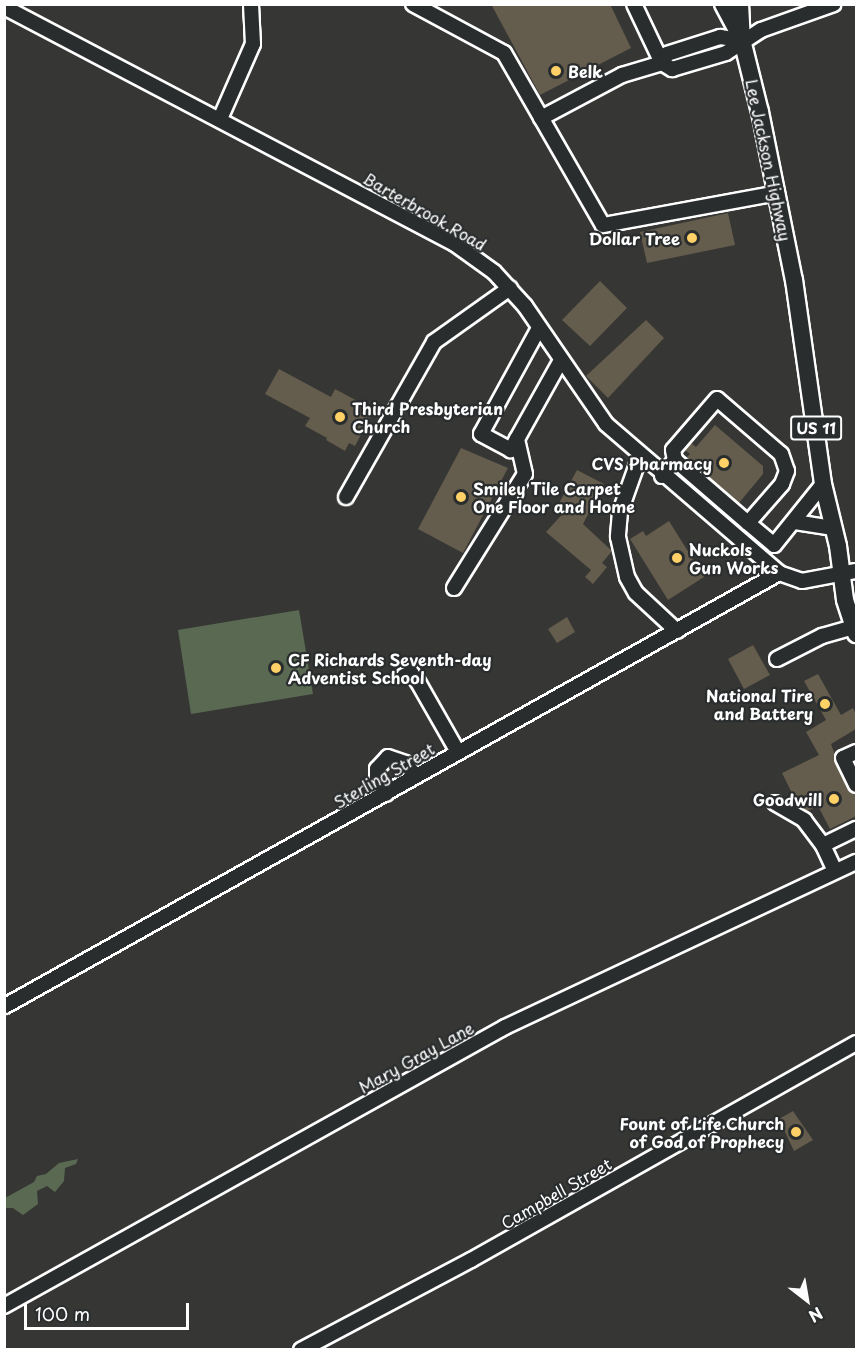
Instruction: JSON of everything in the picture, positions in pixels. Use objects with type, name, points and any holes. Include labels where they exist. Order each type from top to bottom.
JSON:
[{"type":"main road","name":"Lee Jackson Highway","points":[[723,4],[742,40]]},
{"type":"main road","name":"Lee Jackson Highway","points":[[740,4],[742,40],[777,193],[794,280],[823,484]]},
{"type":"main road","name":"US 11","points":[[823,484],[849,573],[845,600],[855,631]]},
{"type":"street","points":[[220,119],[253,44],[251,4]]},
{"type":"street","points":[[413,4],[497,46],[603,225],[777,193]]},
{"type":"street","points":[[634,4],[662,63],[672,69],[726,53],[742,40],[834,4]]},
{"type":"street","name":"Barterbrook Road","points":[[4,7],[455,244],[488,267],[510,288],[593,410],[662,476],[778,573],[798,582],[849,573]]},
{"type":"street","points":[[541,118],[622,75],[662,63]]},
{"type":"street","points":[[346,497],[434,342],[510,288]]},
{"type":"street","points":[[539,328],[481,434],[510,450],[560,362]]},
{"type":"street","points":[[662,476],[699,433],[699,420],[717,399],[781,454],[787,471],[782,484],[748,523]]},
{"type":"street","points":[[454,588],[525,474],[517,439]]},
{"type":"street","points":[[640,456],[620,512],[618,537],[627,577],[636,593],[677,631]]},
{"type":"street","points":[[675,460],[774,545],[795,522],[823,484]]},
{"type":"street","points":[[795,522],[834,528]]},
{"type":"street","name":"Sterling Street","points":[[5,1005],[778,573]]},
{"type":"street","points":[[777,659],[822,636],[855,631]]},
{"type":"street","points":[[404,676],[411,673],[418,682],[458,752]]},
{"type":"street","points":[[856,752],[843,758],[856,785]]},
{"type":"street","points":[[386,794],[377,780],[377,769],[388,757],[405,762],[416,776]]},
{"type":"street","points":[[775,803],[804,820],[823,845],[835,871]]},
{"type":"street","points":[[823,845],[856,829]]},
{"type":"street","name":"Mary Gray Lane","points":[[4,1306],[506,1027],[856,862]]},
{"type":"street","name":"Campbell Street","points":[[301,1350],[471,1260],[856,1043]]},
{"type":"green space","points":[[299,610],[313,694],[191,714],[178,630]]},
{"type":"green space","points":[[78,1159],[76,1164],[65,1168],[64,1181],[55,1192],[47,1186],[37,1191],[38,1204],[23,1215],[13,1208],[5,1208],[5,1198],[34,1182],[37,1176],[46,1174],[59,1163]]},
{"type":"building","name":"Belk","points":[[491,4],[610,4],[631,48],[540,95]]},
{"type":"building","points":[[728,213],[735,245],[647,263],[640,232]]},
{"type":"building","points":[[600,281],[627,308],[590,346],[562,320]]},
{"type":"building","points":[[646,320],[664,338],[608,398],[586,376]]},
{"type":"building","points":[[279,369],[331,397],[335,389],[374,410],[355,446],[349,443],[345,451],[305,426],[310,418],[265,394]]},
{"type":"building","name":"CVS Pharmacy","points":[[715,425],[763,466],[763,474],[739,503],[686,458],[690,454],[685,450],[691,443],[696,447]]},
{"type":"building","points":[[461,448],[508,468],[463,553],[418,529]]},
{"type":"building","points":[[577,470],[604,484],[583,524],[612,551],[602,563],[607,567],[593,584],[585,577],[591,570],[546,532],[567,509],[558,505]]},
{"type":"building","points":[[669,521],[704,577],[668,600],[630,539],[643,531],[646,536]]},
{"type":"building","points":[[567,617],[575,632],[557,643],[548,629]]},
{"type":"building","points":[[753,645],[770,675],[744,689],[728,659]]},
{"type":"building","points":[[818,674],[841,715],[853,708],[856,714],[856,729],[831,744],[848,789],[856,794],[856,816],[830,829],[818,806],[807,811],[799,807],[782,773],[819,755],[806,732],[826,720],[804,681]]},
{"type":"building","points":[[793,1111],[813,1140],[794,1151],[779,1119]]},
{"type":"place","name":"Belk","points":[[556,71]]},
{"type":"place","name":"Dollar Tree","points":[[692,238]]},
{"type":"place","name":"Third Presbyterian Church","points":[[340,417]]},
{"type":"place","name":"CVS Pharmacy","points":[[724,463]]},
{"type":"place","name":"Smiley Tile Carpet One Floor and Home","points":[[461,497]]},
{"type":"place","name":"Nuckols Gun Works","points":[[677,558]]},
{"type":"place","name":"CF Richards Seventh-day Adventist School","points":[[276,668]]},
{"type":"place","name":"National Tire and Battery","points":[[825,704]]},
{"type":"place","name":"Goodwill","points":[[834,799]]},
{"type":"place","name":"Fount of Life Church of God of Prophecy","points":[[796,1132]]}]
